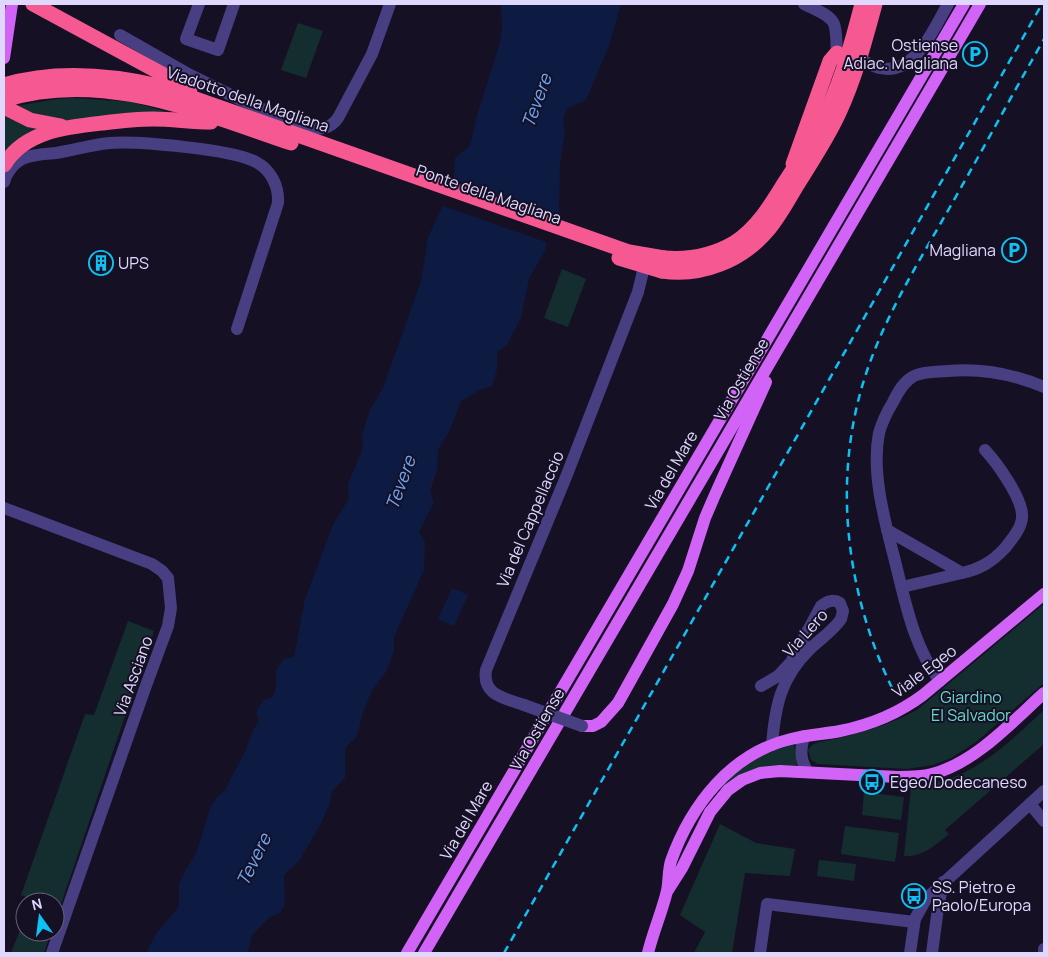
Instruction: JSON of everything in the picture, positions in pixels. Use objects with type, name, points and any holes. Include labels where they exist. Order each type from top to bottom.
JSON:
[{"type":"highway","points":[[33,4],[73,25],[228,116]]},
{"type":"highway","points":[[55,4],[73,25]]},
{"type":"highway","points":[[627,256],[644,267],[663,265],[716,251],[732,243],[756,224],[810,143],[830,104],[843,71],[862,4]]},
{"type":"highway","points":[[627,256],[692,272],[717,266],[749,248],[768,229],[812,162],[839,114],[862,51],[875,4]]},
{"type":"highway","points":[[788,178],[830,61],[837,53]]},
{"type":"highway","points":[[4,85],[33,78],[64,75],[98,75],[119,85]]},
{"type":"highway","points":[[4,100],[59,90],[92,89],[119,85]]},
{"type":"highway","name":"Viadotto della Magliana","points":[[119,85],[172,90],[228,116],[341,156]]},
{"type":"highway","points":[[4,107],[34,122],[53,126],[77,126],[145,119],[228,116]]},
{"type":"highway","name":"Viadotto della Magliana","points":[[228,116],[308,134],[341,156]]},
{"type":"highway","points":[[4,166],[15,151],[30,140],[49,132],[77,126]]},
{"type":"highway","name":"Ponte della Magliana","points":[[341,156],[627,256]]},
{"type":"main road","points":[[4,58],[12,4]]},
{"type":"main road","name":"Via del Mare","points":[[407,953],[964,4]]},
{"type":"main road","name":"Via Ostiense","points":[[424,953],[980,4]]},
{"type":"main road","points":[[582,726],[591,726],[598,723],[617,705],[676,598],[688,571],[705,518],[767,381],[775,353]]},
{"type":"main road","name":"Viale Egeo","points":[[648,953],[666,892],[672,860],[690,821],[704,798],[731,769],[754,753],[772,744],[804,736],[849,729],[873,722],[909,705],[1044,594]]},
{"type":"main road","name":"Viale Egeo","points":[[666,892],[682,868],[707,815],[728,790],[739,782],[760,773],[780,771],[898,777],[937,773],[953,766],[975,752],[1044,694]]},
{"type":"street","points":[[199,4],[186,39],[218,50],[234,4]]},
{"type":"street","points":[[120,35],[190,75],[308,134],[332,125],[338,118],[372,54],[390,4]]},
{"type":"street","points":[[804,4],[829,17],[832,21],[835,27],[837,53],[846,52],[880,68],[894,68],[911,60],[922,48],[948,4]]},
{"type":"street","points":[[4,182],[9,170],[24,158],[110,143],[143,144],[201,150],[231,154],[256,162],[267,170],[273,180],[277,189],[278,203],[237,329]]},
{"type":"street","name":"Via del Cappellaccio","points":[[582,726],[499,696],[490,691],[486,683],[485,673],[573,458],[638,292],[644,267]]},
{"type":"street","points":[[940,681],[932,671],[922,651],[887,530],[877,461],[878,442],[883,420],[901,387],[919,374],[975,370],[1004,374],[1044,388]]},
{"type":"street","points":[[902,587],[979,568],[996,557],[1015,535],[1022,520],[1022,510],[1001,469],[986,450]]},
{"type":"street","name":"Via Asciano","points":[[4,508],[152,564],[168,578],[171,608],[168,626],[52,953]]},
{"type":"street","points":[[887,530],[962,573]]},
{"type":"street","name":"Via Lero","points":[[762,686],[778,676],[791,662],[821,606],[833,600],[840,603],[841,619],[834,628],[802,657],[782,689],[777,704],[772,744]]},
{"type":"street","points":[[804,736],[801,756],[808,772]]},
{"type":"street","points":[[910,953],[914,922],[923,902],[1044,791]]},
{"type":"street","points":[[1030,804],[1044,821]]},
{"type":"street","points":[[932,953],[943,882]]},
{"type":"street","points":[[760,953],[767,904],[914,922]]},
{"type":"green space","points":[[298,23],[323,31],[306,78],[281,70]]},
{"type":"green space","points":[[75,98],[131,102],[172,113],[65,121],[10,107]]},
{"type":"green space","points":[[4,111],[46,127],[4,155]]},
{"type":"green space","points":[[562,269],[586,279],[568,327],[544,318]]},
{"type":"green space","name":"Giardino El Salvador","points":[[1044,604],[1044,683],[976,742],[951,758],[933,765],[907,769],[818,764],[811,760],[808,750],[812,745],[870,730],[917,710]]},
{"type":"green space","points":[[128,621],[154,631],[65,893],[22,892],[85,714],[94,715]]},
{"type":"green space","points":[[1044,710],[1044,744],[945,830],[949,834],[929,850],[918,855],[904,856],[911,787],[949,779],[972,768],[1005,745]]},
{"type":"green space","points":[[794,744],[797,765],[771,766],[721,790],[719,788],[735,773],[764,754]]},
{"type":"green space","points":[[864,792],[904,797],[901,820],[862,815]]},
{"type":"green space","points":[[720,824],[756,843],[795,849],[790,876],[745,873],[732,953],[694,953],[705,932],[680,915]]},
{"type":"green space","points":[[845,826],[899,833],[895,862],[841,854]]},
{"type":"green space","points":[[819,860],[856,864],[854,881],[817,876]]},
{"type":"green space","points":[[15,942],[48,942],[44,953],[11,953]]},
{"type":"water","name":"Tevere","points":[[501,4],[621,4],[609,46],[586,100],[568,108],[563,118],[565,133],[560,163],[559,214],[547,240],[545,250],[529,279],[521,318],[507,345],[497,352],[497,369],[492,386],[480,390],[461,401],[449,432],[438,450],[437,470],[430,491],[434,502],[419,532],[425,542],[424,570],[394,637],[394,651],[386,672],[371,692],[357,736],[345,748],[345,778],[332,791],[329,806],[299,861],[284,875],[285,904],[280,913],[270,917],[252,935],[248,953],[146,953],[157,932],[179,907],[179,884],[196,854],[210,808],[217,797],[224,791],[244,754],[259,720],[256,713],[263,700],[273,697],[276,687],[276,671],[283,659],[294,657],[305,599],[333,525],[349,498],[348,484],[363,448],[362,435],[370,410],[383,388],[421,281],[428,237],[454,175],[455,158],[470,146],[477,115],[499,46],[502,28]]},
{"type":"water","points":[[452,588],[468,595],[454,626],[438,619]]},
{"type":"pier","points":[[450,179],[559,218],[549,243],[440,205]]},
{"type":"railway","points":[[504,953],[1042,4]]},
{"type":"railway","points":[[892,688],[876,650],[863,610],[854,570],[848,529],[847,487],[850,446],[857,405],[877,344],[896,304],[1044,39]]},
{"type":"place","name":"Ostiense Adiac. Magliana","points":[[975,54]]},
{"type":"place","name":"Magliana","points":[[1014,250]]},
{"type":"place","name":"UPS","points":[[101,263]]},
{"type":"place","name":"Egeo/Dodecaneso","points":[[872,782]]},
{"type":"place","name":"SS. Pietro e Paolo/Europa","points":[[914,896]]}]
